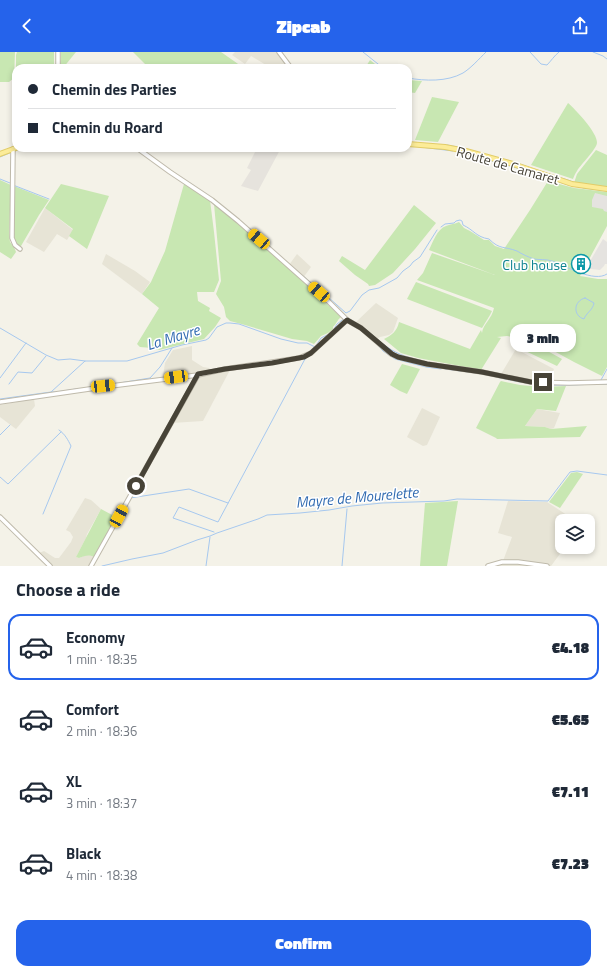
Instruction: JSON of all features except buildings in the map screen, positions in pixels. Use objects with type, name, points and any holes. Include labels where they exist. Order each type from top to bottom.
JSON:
[{"type":"main road","name":"Route de Camaret","points":[[412,144],[466,151],[513,164],[572,184],[607,189]]},
{"type":"main road","points":[[0,154],[12,150]]},
{"type":"street","points":[[58,52],[58,64]]},
{"type":"street","points":[[279,52],[288,64]]},
{"type":"street","points":[[14,152],[12,238],[14,245],[20,249]]},
{"type":"street","points":[[142,152],[207,197],[238,221],[327,300],[347,320],[361,328],[392,354],[398,357],[427,364],[482,372],[531,382],[607,382]]},
{"type":"street","points":[[0,402],[292,360],[304,357],[311,353],[347,320]]},
{"type":"street","points":[[91,566],[198,374]]},
{"type":"street","points":[[0,517],[50,566]]},
{"type":"street","points":[[488,566],[502,562],[518,562],[547,566]]},
{"type":"shaded area","points":[[235,52],[277,52],[287,64],[264,64],[251,56],[245,64],[232,55]]},
{"type":"shaded area","points":[[255,152],[279,152],[258,191],[241,186],[251,170],[247,168]]},
{"type":"shaded area","points":[[595,193],[607,196],[607,212],[603,209],[592,207],[592,200]]},
{"type":"shaded area","points":[[45,208],[73,230],[67,240],[57,234],[44,252],[26,242]]},
{"type":"shaded area","points":[[603,239],[607,242],[607,264],[605,264],[600,270],[586,268]]},
{"type":"shaded area","points":[[106,254],[135,271],[150,282],[142,294],[102,264]]},
{"type":"shaded area","points":[[297,254],[311,267],[303,278],[289,265]]},
{"type":"shaded area","points":[[376,303],[398,318],[393,332],[377,339],[356,322]]},
{"type":"shaded area","points":[[192,346],[192,360],[203,367],[209,368],[211,371],[194,374],[163,376],[165,363],[173,350]]},
{"type":"shaded area","points":[[516,349],[554,369],[548,382],[526,380],[501,374]]},
{"type":"shaded area","points":[[230,370],[203,421],[172,423],[198,376]]},
{"type":"shaded area","points":[[34,399],[35,406],[16,429],[0,417],[0,405]]},
{"type":"shaded area","points":[[422,408],[440,417],[427,445],[423,446],[407,437]]},
{"type":"shaded area","points":[[537,409],[560,413],[554,428],[551,429],[545,427],[525,426]]},
{"type":"shaded area","points":[[85,498],[91,500],[101,509],[76,557],[79,558],[90,555],[94,557],[89,566],[51,566],[39,553],[44,551],[55,558],[59,558],[73,537],[70,532],[66,530]]},
{"type":"shaded area","points":[[508,501],[547,502],[565,514],[555,514],[555,554],[560,554],[551,566],[498,566],[503,561],[512,537],[498,533]]},
{"type":"green space","points":[[0,52],[15,52],[15,64],[12,64],[12,80],[9,82],[0,82]]},
{"type":"green space","points":[[17,52],[54,52],[54,64],[16,64]]},
{"type":"green space","points":[[61,52],[76,52],[66,64],[60,64]]},
{"type":"green space","points":[[133,52],[221,52],[238,64],[145,64]]},
{"type":"green space","points":[[370,60],[375,64],[368,64]]},
{"type":"green space","points":[[412,80],[422,81],[415,93],[412,93]]},
{"type":"green space","points":[[432,97],[459,102],[438,142],[415,140]]},
{"type":"green space","points":[[568,103],[581,116],[594,133],[597,143],[573,179],[531,165]]},
{"type":"green space","points":[[596,150],[607,155],[607,187],[574,183],[577,174]]},
{"type":"green space","points":[[0,180],[11,185],[9,234],[10,242],[16,252],[11,259],[0,252]]},
{"type":"green space","points":[[548,181],[574,188],[607,192],[607,226],[580,276],[607,279],[607,367],[602,376],[530,338],[524,338],[562,359],[557,366],[517,347],[522,338],[507,336],[497,337],[501,338],[481,370],[418,358],[401,353],[384,339],[394,332],[399,322],[470,349],[481,330],[482,333],[494,308],[417,280],[423,273],[432,253],[495,275],[429,250],[432,243],[440,230],[448,225],[459,222],[464,228],[484,240],[489,240],[495,246],[504,249]]},
{"type":"green space","points":[[61,184],[109,196],[87,249],[69,236],[73,229],[45,208]]},
{"type":"green space","points":[[184,184],[210,200],[219,280],[214,292],[197,292],[198,301],[210,308],[209,311],[221,318],[204,339],[159,350],[140,347],[137,344],[159,308],[142,294],[151,282],[165,251]]},
{"type":"green space","points":[[14,186],[49,200],[19,247],[16,245],[13,236]]},
{"type":"green space","points":[[214,204],[255,237],[341,317],[333,329],[321,336],[314,344],[230,321],[226,317],[224,307],[216,294],[221,281]]},
{"type":"green space","points":[[414,205],[436,223],[393,273],[375,285],[369,286],[339,261],[342,256],[365,270]]},
{"type":"green space","points":[[416,282],[492,311],[482,328],[407,299]]},
{"type":"green space","points":[[402,364],[420,369],[407,394],[390,385]]},
{"type":"green space","points":[[501,381],[520,385],[542,387],[566,386],[556,411],[537,409],[525,426],[545,427],[551,429],[587,426],[580,437],[497,439],[476,428]]},
{"type":"green space","points":[[577,472],[583,474],[560,508],[549,502],[571,473]]},
{"type":"green space","points":[[458,501],[447,566],[420,566],[425,503]]},
{"type":"green space","points":[[101,509],[116,517],[94,557],[88,555],[79,558],[76,557]]},
{"type":"waterway","points":[[363,52],[378,64]]},
{"type":"waterway","points":[[412,79],[436,80],[457,76],[469,69],[486,52]]},
{"type":"waterway","points":[[530,52],[541,64],[547,65],[559,52]]},
{"type":"waterway","points":[[593,52],[607,59]]},
{"type":"waterway","points":[[412,142],[416,143]]},
{"type":"waterway","points":[[447,145],[463,148]]},
{"type":"waterway","points":[[413,146],[453,151]]},
{"type":"waterway","points":[[0,152],[12,148]]},
{"type":"waterway","points":[[456,151],[524,170]]},
{"type":"waterway","points":[[0,157],[12,152]]},
{"type":"waterway","points":[[517,163],[536,170]]},
{"type":"waterway","points":[[539,171],[571,181]]},
{"type":"waterway","points":[[537,174],[568,185]]},
{"type":"waterway","points":[[0,179],[10,183]]},
{"type":"waterway","points":[[13,185],[49,199]]},
{"type":"waterway","points":[[583,188],[607,191]]},
{"type":"waterway","points":[[441,227],[445,224],[454,223],[460,220],[462,221],[463,225],[481,237],[489,239],[499,246],[517,251],[534,259],[552,261],[588,275],[601,276],[607,274]]},
{"type":"waterway","points":[[303,276],[346,313],[350,311],[362,295],[369,290],[379,288],[397,278],[420,257],[437,230]]},
{"type":"waterway","points":[[585,298],[594,303],[584,319],[578,315],[576,308],[578,302],[585,298]]},
{"type":"waterway","name":"La Mayre","points":[[0,399],[51,392],[85,361],[127,361],[182,345],[206,340],[217,327],[226,323],[239,324],[281,339],[298,343],[307,343],[315,347],[321,338],[329,334],[337,324],[345,318]]},
{"type":"waterway","name":"La Mayre","points":[[348,318],[361,326]]},
{"type":"waterway","points":[[0,328],[46,355],[58,360],[70,359],[85,361]]},
{"type":"waterway","name":"La Mayre","points":[[364,328],[378,340]]},
{"type":"waterway","name":"La Mayre","points":[[379,341],[396,352],[415,359]]},
{"type":"waterway","points":[[0,378],[26,343]]},
{"type":"waterway","points":[[377,344],[383,351],[395,359],[426,367],[441,369]]},
{"type":"waterway","points":[[101,386],[150,378],[160,367],[172,348]]},
{"type":"waterway","points":[[9,384],[18,372],[32,373],[46,356]]},
{"type":"waterway","points":[[214,532],[173,518],[179,507],[218,522],[305,359]]},
{"type":"waterway","name":"La Mayre","points":[[445,369],[484,374]]},
{"type":"waterway","points":[[601,380],[607,369]]},
{"type":"waterway","name":"La Mayre","points":[[496,377],[523,383],[547,385],[607,384]]},
{"type":"waterway","points":[[52,392],[76,389]]},
{"type":"waterway","points":[[0,435],[10,425]]},
{"type":"waterway","points":[[43,514],[71,446],[65,435],[59,430]]},
{"type":"waterway","points":[[0,477],[8,484],[61,432]]},
{"type":"waterway","name":"Mayre de Mourelette","points":[[102,566],[163,553],[267,515],[329,510],[382,503],[444,501],[457,499],[548,501],[570,472],[577,471],[607,475]]},
{"type":"waterway","points":[[130,498],[189,489],[228,503]]},
{"type":"waterway","points":[[342,566],[347,509]]},
{"type":"waterway","points":[[206,566],[210,537]]},
{"type":"place","name":"Club house","points":[[581,264]]},
{"type":"route","points":[[136,486],[198,374],[304,357],[311,353],[347,320],[361,328],[385,349],[398,357],[444,367],[482,372],[531,382],[543,382]]}]
